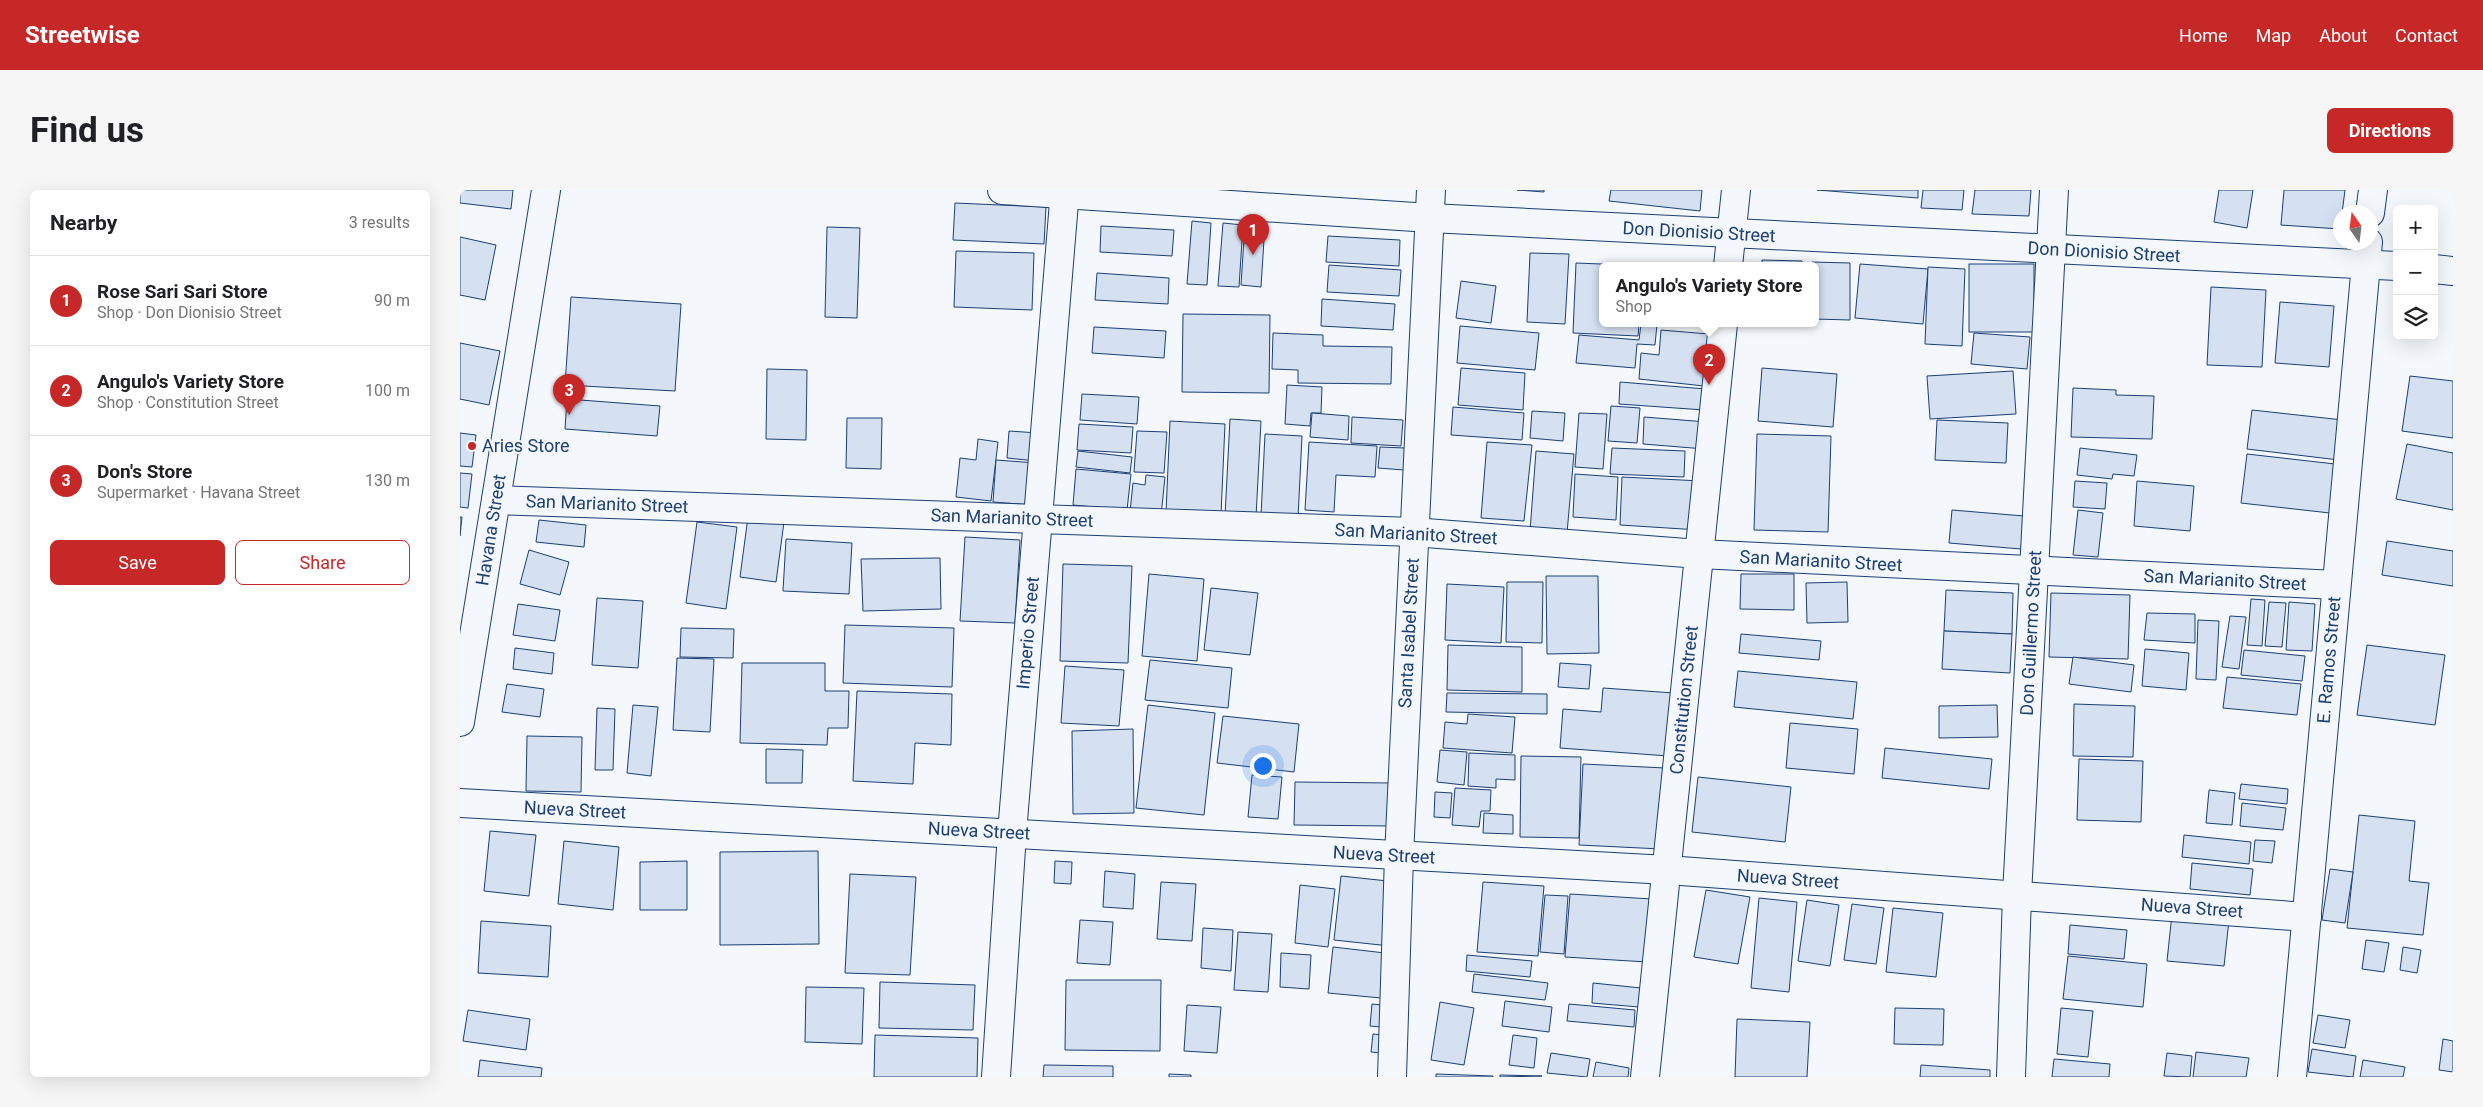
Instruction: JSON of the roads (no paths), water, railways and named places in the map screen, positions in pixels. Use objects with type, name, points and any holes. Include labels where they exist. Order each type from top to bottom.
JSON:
[{"type":"street","name":"Havana Street","points":[[460,722],[546,190]]},
{"type":"street","name":"Don Dionisio Street","points":[[1002,190],[1065,191],[1430,218],[2051,250],[2366,253],[2393,264]]},
{"type":"street","name":"Santa Isabel Street","points":[[1392,1077],[1399,856],[1413,532],[1431,190]]},
{"type":"street","points":[[1728,262],[1736,190]]},
{"type":"street","name":"Don Guillermo Street","points":[[2011,1077],[2017,895],[2054,190]]},
{"type":"street","points":[[2371,205],[2372,190]]},
{"type":"street","name":"Imperio Street","points":[[996,1077],[1012,833],[1065,191]]},
{"type":"street","name":"E. Ramos Street","points":[[2292,1077],[2366,253]]},
{"type":"street","points":[[2438,269],[2453,271]]},
{"type":"street","name":"Constitution Street","points":[[1645,1077],[1723,327]]},
{"type":"street","name":"San Marianito Street","points":[[496,500],[1413,532],[1700,554],[2034,572],[2336,585]]},
{"type":"street","name":"Nueva Street","points":[[460,803],[1667,870],[2307,917]]},
{"type":"place","name":"Rose Sari Sari Store","points":[[1253,255]]},
{"type":"place","name":"Angulo's Variety Store","points":[[1709,385]]},
{"type":"place","name":"Don's Store","points":[[569,415]]},
{"type":"place","name":"Aries Store","points":[[472,446]]}]
